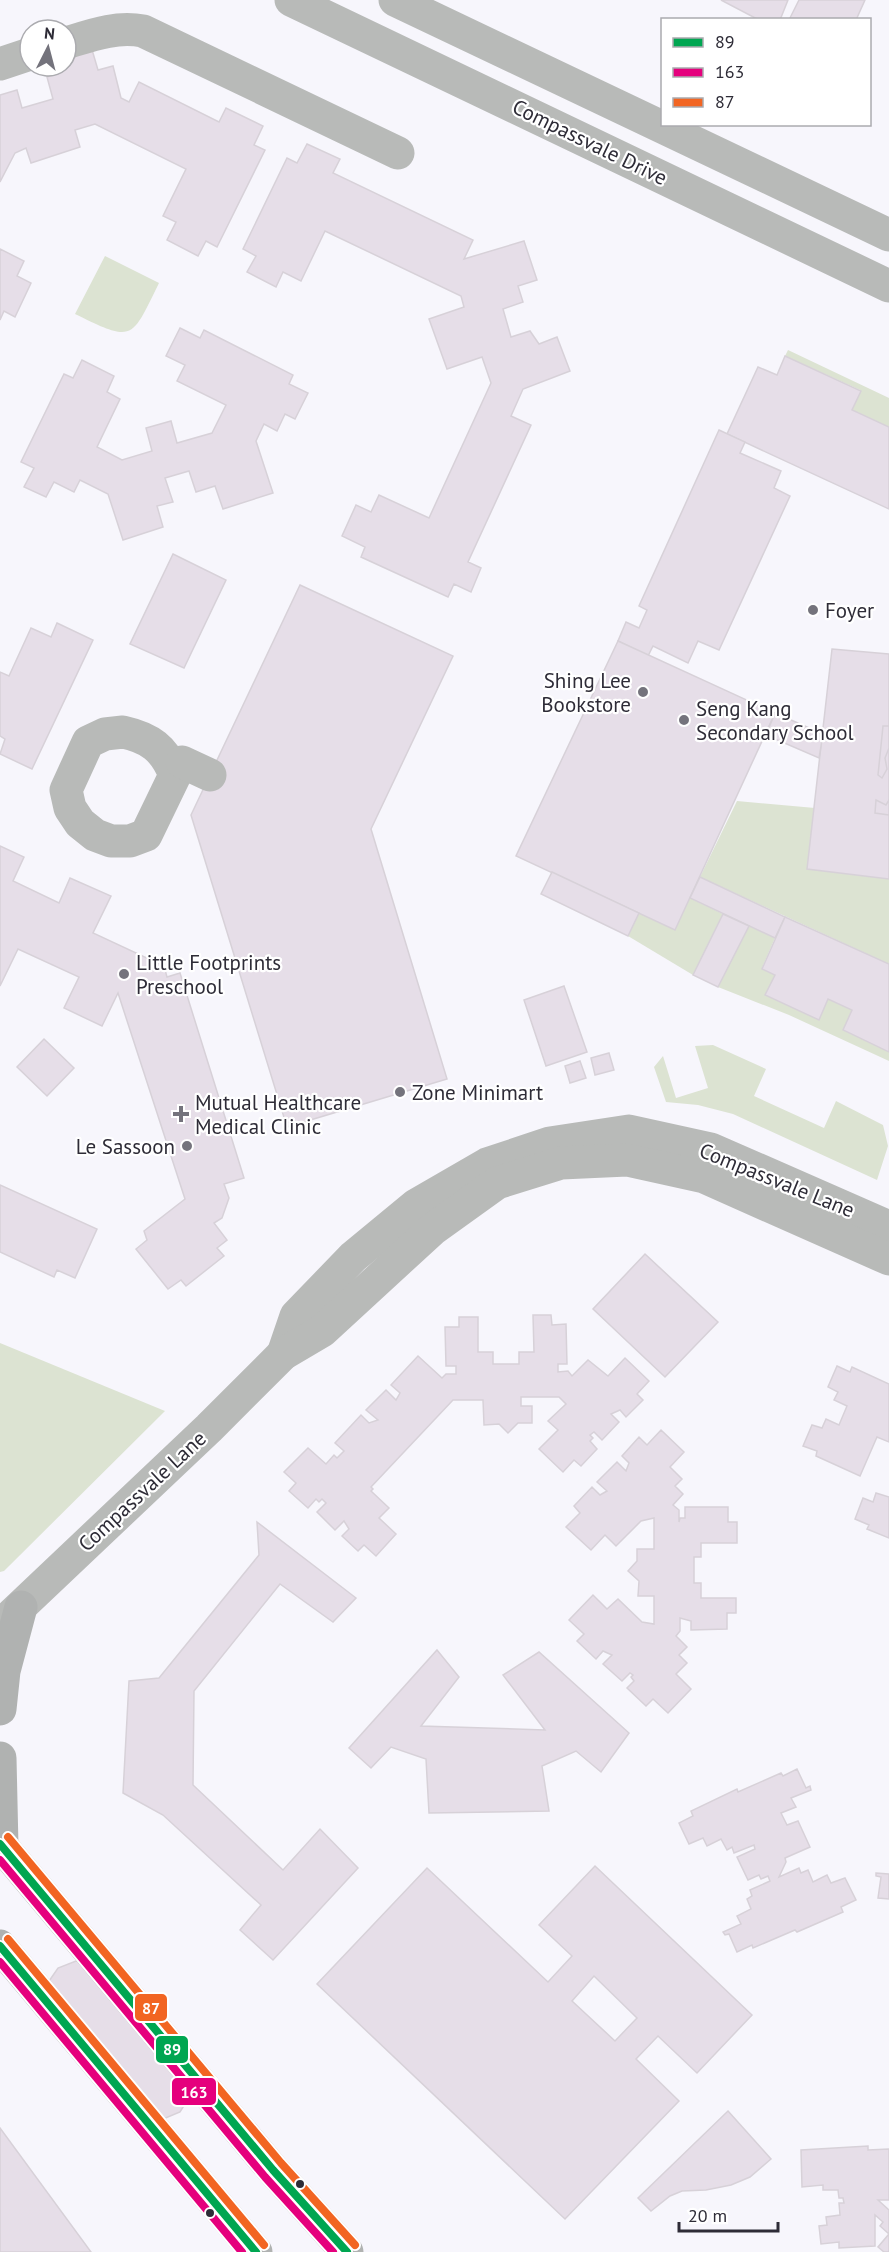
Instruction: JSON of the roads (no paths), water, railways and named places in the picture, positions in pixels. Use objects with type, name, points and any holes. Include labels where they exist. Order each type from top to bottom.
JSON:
[{"type":"main road","points":[[0,1709],[10,1617]]},
{"type":"main road","points":[[0,1758],[1,1846],[273,2170],[347,2252]]},
{"type":"main road","points":[[0,1946],[256,2252]]},
{"type":"street","name":"Compassvale Drive","points":[[291,0],[889,286]]},
{"type":"street","name":"Compassvale Drive","points":[[395,0],[889,235]]},
{"type":"street","points":[[78,39],[108,30],[127,28],[144,31],[398,153]]},
{"type":"street","points":[[0,63],[18,58]]},
{"type":"street","name":"Compassvale Lane","points":[[282,1354],[296,1316],[353,1257],[416,1205],[487,1164],[550,1143],[629,1131],[711,1149],[889,1227]]},
{"type":"street","name":"Compassvale Lane","points":[[10,1617],[209,1428],[282,1354],[322,1331],[433,1229],[497,1183],[561,1163],[627,1160],[704,1178],[889,1259]]},
{"type":"place","name":"Foyer","points":[[813,610]]},
{"type":"place","name":"Shing Lee Bookstore","points":[[643,692]]},
{"type":"place","name":"Seng Kang Secondary School","points":[[684,720]]},
{"type":"place","name":"Little Footprints Preschool","points":[[124,974]]},
{"type":"place","name":"Zone Minimart","points":[[400,1092]]},
{"type":"place","name":"Mutual Healthcare Medical Clinic","points":[[181,1114]]},
{"type":"place","name":"Le Sassoon","points":[[187,1146]]}]
